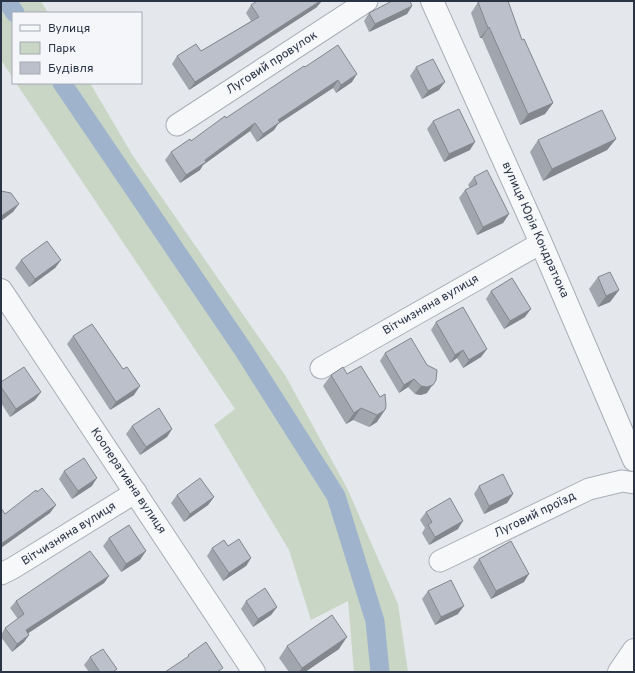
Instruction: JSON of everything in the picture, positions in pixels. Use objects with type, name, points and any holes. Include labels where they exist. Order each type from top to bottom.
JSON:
[{"type":"street","name":"Луговий провулок","points":[[177,125],[367,1]]},
{"type":"street","name":"вулиця Юрія Кондратюка","points":[[432,1],[541,242],[634,460]]},
{"type":"street","name":"Вітчизняна вулиця","points":[[321,368],[541,242]]},
{"type":"street","name":"Кооперативна вулиця","points":[[1,290],[254,672]]},
{"type":"street","name":"Луговий проїзд","points":[[440,561],[589,489],[622,481],[634,483]]},
{"type":"street","name":"Вітчизняна вулиця","points":[[1,574],[14,568],[136,492]]},
{"type":"street","points":[[619,672],[634,650]]},
{"type":"green space","points":[[1,1],[41,1],[47,12],[12,12],[12,76],[1,60]]},
{"type":"green space","points":[[17,84],[91,84],[133,156],[285,375],[347,488],[398,604],[408,672],[354,672],[348,601],[311,620],[289,550],[214,425],[235,409]]},
{"type":"building","points":[[257,1],[320,1],[195,82],[177,56],[196,44],[201,51],[259,17],[251,5]]},
{"type":"building","points":[[392,1],[410,1],[412,6],[375,24],[369,13]]},
{"type":"building","points":[[508,1],[522,40],[524,39],[553,103],[528,114],[489,27],[488,28],[478,2]]},
{"type":"building","points":[[338,45],[357,74],[341,85],[338,80],[278,120],[280,122],[263,134],[255,123],[205,160],[206,162],[186,175],[171,152],[190,139],[191,141],[225,116],[226,118]]},
{"type":"building","points":[[433,59],[445,82],[428,91],[416,67]]},
{"type":"building","points":[[459,109],[475,142],[449,154],[433,121]]},
{"type":"building","points":[[602,110],[616,139],[552,169],[538,140]]},
{"type":"building","points":[[487,170],[509,214],[483,227],[465,190],[477,184],[474,177]]},
{"type":"building","points":[[1,191],[11,193],[19,204],[1,216]]},
{"type":"building","points":[[47,241],[61,260],[35,279],[21,260]]},
{"type":"building","points":[[610,272],[619,290],[606,296],[598,277]]},
{"type":"building","points":[[512,278],[531,309],[510,321],[491,291]]},
{"type":"building","points":[[463,307],[487,349],[469,360],[463,350],[455,355],[436,322]]},
{"type":"building","points":[[92,324],[123,369],[127,367],[140,386],[116,402],[73,336]]},
{"type":"building","points":[[411,338],[427,365],[437,370],[436,380],[433,385],[427,387],[421,386],[414,379],[404,385],[385,353]]},
{"type":"building","points":[[361,366],[380,397],[385,394],[385,410],[377,415],[361,408],[354,413],[331,375],[343,367],[347,374]]},
{"type":"building","points":[[24,367],[41,392],[16,409],[1,387],[1,382]]},
{"type":"building","points":[[159,408],[172,429],[146,447],[132,426]]},
{"type":"building","points":[[84,458],[97,478],[78,491],[64,471]]},
{"type":"building","points":[[503,474],[513,494],[489,506],[479,486]]},
{"type":"building","points":[[200,478],[214,497],[190,514],[177,495]]},
{"type":"building","points":[[42,488],[56,505],[1,544],[1,508],[5,514],[36,490],[37,492]]},
{"type":"building","points":[[450,498],[463,521],[435,537],[428,525],[432,522],[426,512]]},
{"type":"building","points":[[129,525],[146,551],[126,564],[109,538]]},
{"type":"building","points":[[239,539],[251,558],[229,573],[212,548],[224,540],[228,546]]},
{"type":"building","points":[[511,541],[529,574],[496,591],[479,559]]},
{"type":"building","points":[[90,551],[109,576],[26,630],[29,635],[17,644],[5,628],[24,614],[16,601]]},
{"type":"building","points":[[451,580],[464,606],[441,617],[428,591]]},
{"type":"building","points":[[265,588],[277,607],[258,619],[246,601]]},
{"type":"building","points":[[332,615],[347,637],[302,668],[287,646]]},
{"type":"building","points":[[206,642],[223,668],[217,672],[165,672],[189,656],[188,655]]},
{"type":"building","points":[[103,649],[117,669],[113,672],[100,672],[90,657]]},
{"type":"waterway","points":[[7,1],[14,12]]},
{"type":"waterway","points":[[63,84],[244,351],[336,496],[375,621],[380,672]]}]
